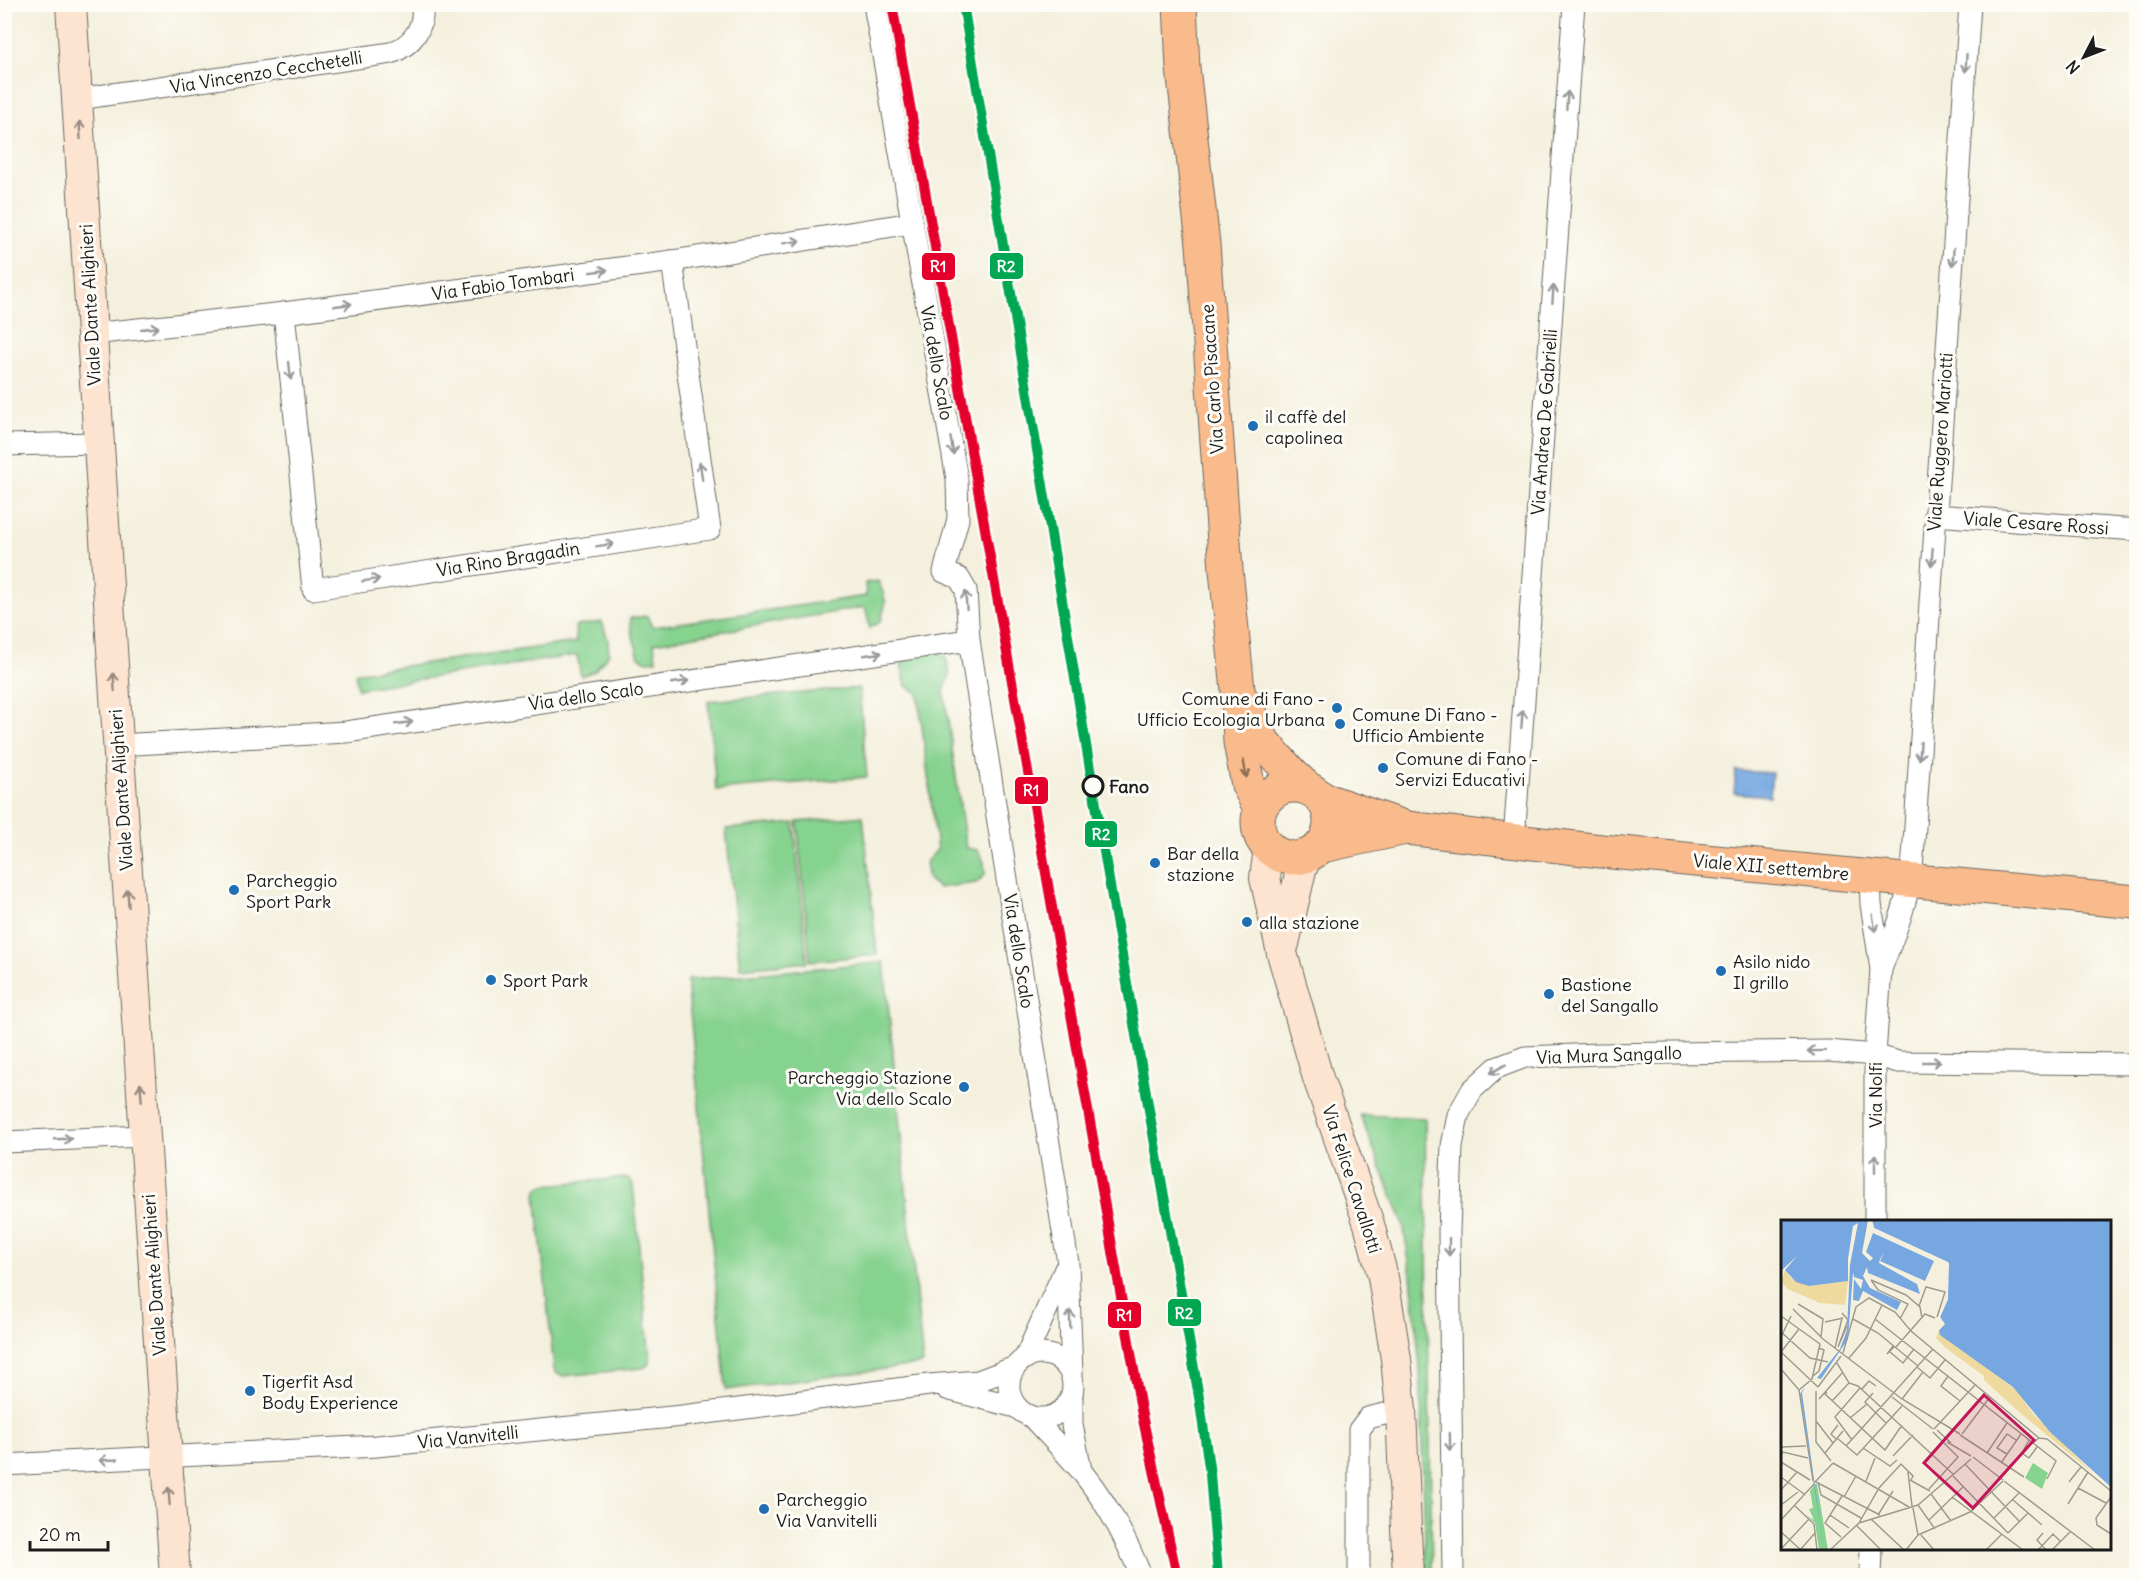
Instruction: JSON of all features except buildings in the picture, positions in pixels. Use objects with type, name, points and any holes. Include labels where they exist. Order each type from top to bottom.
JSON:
[{"type":"main road","name":"Via Carlo Pisacane","points":[[1159,4],[1184,68]]},
{"type":"main road","name":"Via Carlo Pisacane","points":[[1180,4],[1184,68],[1203,244],[1226,570],[1238,690],[1240,742],[1248,785],[1260,808]]},
{"type":"main road","points":[[1238,690],[1264,743],[1291,773],[1315,793],[1328,808],[1331,817],[1331,828],[1315,851],[1286,858],[1277,854],[1262,839],[1258,829],[1260,808],[1266,798],[1285,786],[1296,785],[1315,793]]},
{"type":"main road","name":"Viale XII settembre","points":[[1315,793],[1407,828],[1611,852],[2136,902]]},
{"type":"main road","name":"Viale XII settembre","points":[[1315,851],[1407,828]]},
{"type":"street","name":"Viale Dante Alighieri","points":[[71,4],[118,745],[175,1575]]},
{"type":"street","name":"Via Vincenzo Cecchetelli","points":[[78,99],[391,53],[404,48],[418,32],[424,14],[422,4]]},
{"type":"street","name":"Via dello Scalo","points":[[874,4],[957,479],[958,519],[944,572],[959,578],[966,590],[969,640],[1068,1263],[1072,1375]]},
{"type":"street","name":"Via Andrea De Gabrielli","points":[[1514,840],[1574,4]]},
{"type":"street","name":"Viale Ruggero Mariotti","points":[[1911,880],[1970,4]]},
{"type":"street","name":"Via Fabio Tombari","points":[[92,334],[284,313],[672,261],[912,223]]},
{"type":"street","name":"Via Rino Bragadin","points":[[284,313],[313,589],[710,529],[672,261]]},
{"type":"street","points":[[4,445],[99,443]]},
{"type":"street","name":"Viale Cesare Rossi","points":[[1935,515],[2136,530]]},
{"type":"street","name":"Via dello Scalo","points":[[118,745],[346,732],[969,640]]},
{"type":"street","name":"Via Felice Cavallotti","points":[[1269,848],[1265,878],[1282,953],[1318,1078],[1352,1172],[1376,1249],[1389,1312],[1401,1410],[1408,1575]]},
{"type":"street","name":"Via Felice Cavallotti","points":[[1282,953],[1301,870],[1315,851]]},
{"type":"street","name":"Via Nolfi","points":[[1870,876],[1871,904],[1881,969],[1875,1055],[1875,1220]]},
{"type":"street","name":"Via Nolfi","points":[[1881,969],[1905,908],[1911,880]]},
{"type":"street","name":"Via Mura Sangallo","points":[[1453,1575],[1449,1254],[1452,1146],[1458,1114],[1472,1090],[1496,1068],[1525,1057],[1828,1051],[1875,1055],[1898,1062],[2136,1064]]},
{"type":"street","points":[[4,1142],[144,1136]]},
{"type":"street","points":[[1068,1263],[1020,1362],[1010,1376],[1008,1387],[1010,1398],[1081,1471],[1121,1530],[1141,1575]]},
{"type":"street","points":[[1020,1362],[1035,1354],[1047,1354],[1058,1358],[1072,1375],[1074,1391],[1072,1425],[1081,1471]]},
{"type":"street","name":"Via Vanvitelli","points":[[4,1465],[377,1446],[682,1416],[978,1381],[1020,1362]]},
{"type":"street","name":"Via Vanvitelli","points":[[929,1385],[1024,1412]]},
{"type":"street","points":[[1024,1412],[1041,1419],[1059,1413],[1072,1399]]},
{"type":"street","points":[[1359,1575],[1359,1430],[1368,1418],[1401,1410]]},
{"type":"street","points":[[1870,1575],[1871,1550]]},
{"type":"green space","points":[[878,581],[885,605],[880,622],[870,628],[865,607],[654,643],[656,660],[647,661],[639,657],[631,630],[630,618],[647,616],[652,627],[866,596],[865,583]]},
{"type":"green space","points":[[602,622],[608,640],[609,654],[594,671],[581,676],[577,655],[358,689],[355,673],[576,642],[575,626]]},
{"type":"green space","points":[[933,649],[946,657],[950,675],[944,691],[966,848],[978,850],[984,862],[985,875],[976,883],[938,888],[928,879],[925,863],[937,850],[918,693],[906,686],[901,664],[909,655]]},
{"type":"green space","points":[[859,688],[867,777],[716,790],[708,701]]},
{"type":"green space","points":[[863,816],[877,955],[810,961],[797,822]]},
{"type":"green space","points":[[794,823],[807,962],[740,968],[726,829]]},
{"type":"green space","points":[[884,962],[923,1364],[726,1390],[687,980]]},
{"type":"green space","points":[[1360,1115],[1425,1118],[1432,1575],[1426,1575],[1420,1368],[1411,1275],[1403,1223]]},
{"type":"green space","points":[[630,1179],[633,1185],[650,1360],[643,1368],[563,1376],[557,1374],[554,1369],[536,1194],[538,1188],[544,1185]]},
{"type":"water","points":[[1736,771],[1772,773],[1770,796],[1734,793]]},
{"type":"transit line","name":"R1","points":[[892,4],[1142,1415],[1177,1576]]},
{"type":"transit line","name":"R2","points":[[963,4],[1098,817],[1200,1403],[1210,1474],[1218,1576]]},
{"type":"place","name":"il caffè del capolinea","points":[[1253,426]]},
{"type":"place","name":"Comune di Fano - Ufficio Ecologia Urbana","points":[[1337,708]]},
{"type":"place","name":"Comune Di Fano - Ufficio Ambiente","points":[[1340,724]]},
{"type":"place","name":"Comune di Fano - Servizi Educativi","points":[[1383,768]]},
{"type":"place","name":"Fano","points":[[1093,786]]},
{"type":"place","name":"Bar della stazione","points":[[1155,863]]},
{"type":"place","name":"Parcheggio Sport Park","points":[[234,890]]},
{"type":"place","name":"alla stazione","points":[[1247,922]]},
{"type":"place","name":"Asilo nido Il grillo","points":[[1721,971]]},
{"type":"place","name":"Sport Park","points":[[491,980]]},
{"type":"place","name":"Bastione del Sangallo","points":[[1549,994]]},
{"type":"place","name":"Parcheggio Stazione Via dello Scalo","points":[[964,1087]]},
{"type":"place","name":"Tigerfit Asd Body Experience","points":[[250,1391]]},
{"type":"place","name":"Parcheggio Via Vanvitelli","points":[[764,1509]]}]
